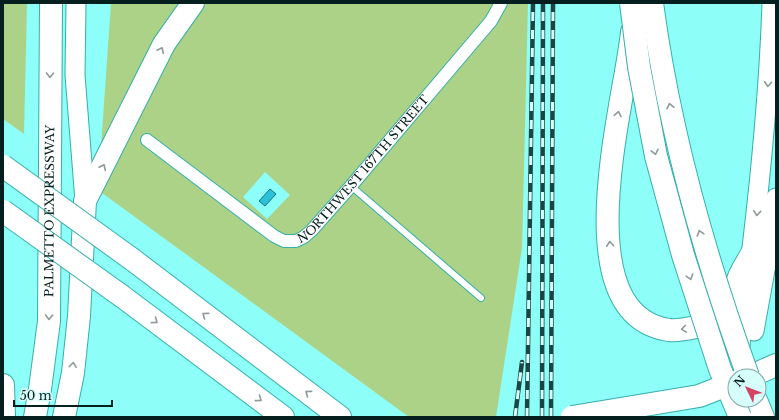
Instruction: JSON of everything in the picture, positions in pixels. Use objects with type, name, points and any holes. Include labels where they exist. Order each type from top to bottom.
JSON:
[{"type":"highway","points":[[43,3],[50,36]]},
{"type":"highway","name":"PALMETTO EXPRESSWAY","points":[[35,417],[49,321],[51,3]]},
{"type":"highway","points":[[64,417],[73,373],[79,316],[85,201],[164,44],[193,3]]},
{"type":"highway","points":[[632,3],[639,67],[656,156],[688,269],[720,369],[740,417]]},
{"type":"highway","points":[[635,3],[631,41],[613,143],[608,196],[611,260],[620,294],[634,314],[653,325],[669,330],[678,330],[701,325],[716,317],[728,305],[739,276],[752,253]]},
{"type":"highway","points":[[652,3],[669,104],[696,220],[731,329],[746,368]]},
{"type":"highway","points":[[3,166],[133,260],[340,417]]},
{"type":"highway","points":[[3,211],[123,297],[283,417]]},
{"type":"highway","points":[[3,385],[4,417]]},
{"type":"highway","points":[[572,417],[699,396],[727,385]]},
{"type":"main road","points":[[76,3],[75,75],[85,201]]},
{"type":"main road","points":[[737,368],[752,253],[764,135],[772,3]]},
{"type":"main road","points":[[743,368],[749,357],[767,259],[776,198]]},
{"type":"street","name":"NORTHWEST 167TH STREET","points":[[147,140],[274,236],[284,241],[296,241],[304,237],[312,230],[351,186],[491,21],[499,7]]},
{"type":"lane","points":[[351,186],[481,298]]},
{"type":"green space","points":[[3,3],[27,3],[24,134],[3,119]]},
{"type":"green space","points":[[111,3],[528,3],[522,248],[496,417],[409,417],[98,190]],"holes":[[[265,172],[290,195],[267,219],[243,197]]]},
{"type":"building","points":[[270,189],[276,194],[265,206],[259,201]]},
{"type":"railway","points":[[527,417],[533,3]]},
{"type":"railway","points":[[542,417],[543,3]]},
{"type":"railway","points":[[551,417],[553,3]]},
{"type":"railway","points":[[515,417],[522,362]]}]
